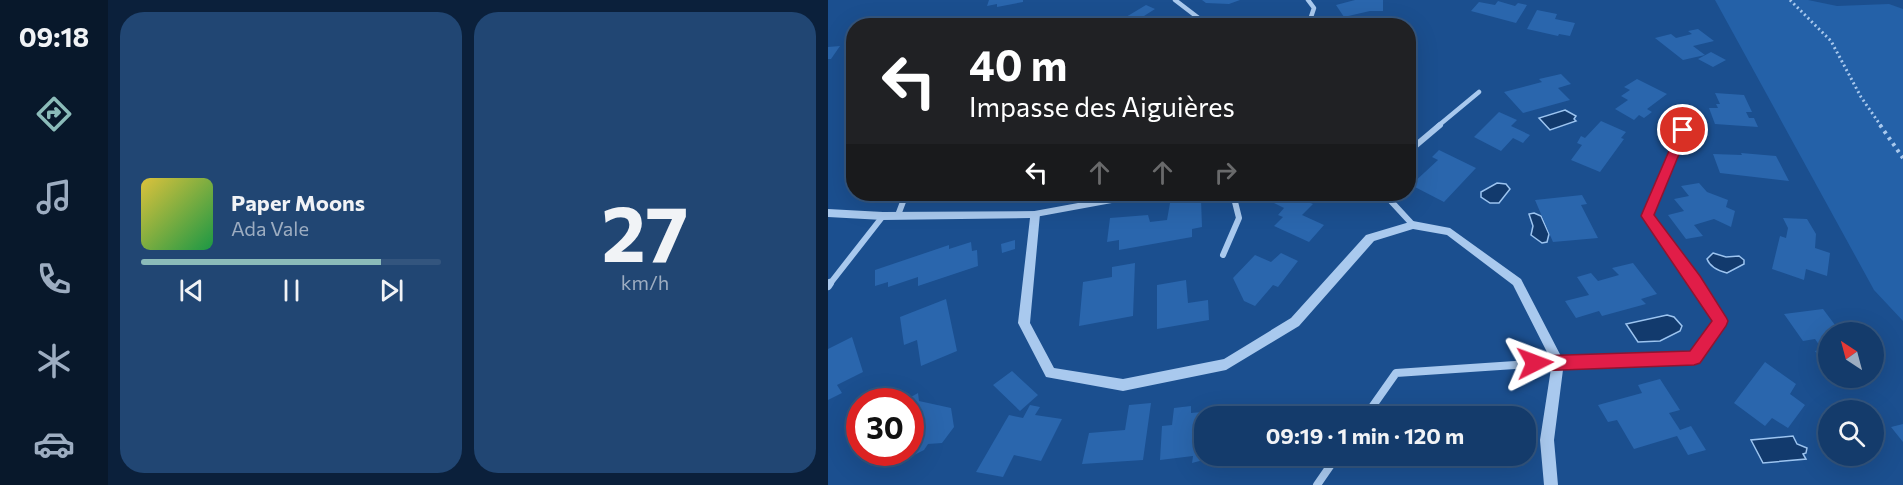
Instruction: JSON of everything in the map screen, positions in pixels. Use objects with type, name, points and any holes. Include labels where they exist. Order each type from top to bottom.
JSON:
[{"type":"street","points":[[1175,0],[1199,18]]},
{"type":"street","points":[[1308,0],[1314,8],[1311,18]]},
{"type":"street","points":[[1416,145],[1479,92]]},
{"type":"street","points":[[1373,406],[1396,373],[1558,362],[1694,358],[1721,321],[1695,280],[1647,216],[1683,130]]},
{"type":"street","points":[[898,215],[903,201]]},
{"type":"street","points":[[828,213],[883,216],[1035,214],[1105,201]]},
{"type":"street","points":[[1223,255],[1239,218],[1235,201]]},
{"type":"street","points":[[1391,201],[1413,225]]},
{"type":"street","points":[[1035,214],[1024,323],[1050,373],[1123,385],[1226,364],[1295,322],[1370,238],[1413,225],[1450,232],[1517,282],[1558,362],[1547,440],[1551,485]]},
{"type":"street","points":[[828,286],[883,216]]},
{"type":"street","points":[[1317,485],[1330,466]]},
{"type":"path","points":[[1790,0],[1831,41],[1861,97],[1903,158]]},
{"type":"shaded area","points":[[1715,0],[1808,0],[1837,6],[1889,4],[1903,9],[1903,321],[1874,290]]},
{"type":"shaded area","points":[[1565,110],[1576,116],[1574,119],[1576,121],[1550,130],[1539,118]]},
{"type":"shaded area","points":[[1497,183],[1506,184],[1510,189],[1499,203],[1490,203],[1481,197],[1481,192]]},
{"type":"shaded area","points":[[1534,213],[1541,216],[1549,234],[1547,242],[1542,243],[1531,235],[1533,226],[1529,214]]},
{"type":"shaded area","points":[[1713,253],[1726,257],[1739,256],[1744,260],[1744,264],[1727,273],[1721,271],[1708,262],[1707,259]]},
{"type":"shaded area","points":[[1667,315],[1674,317],[1682,326],[1680,331],[1660,341],[1638,342],[1626,324]]},
{"type":"shaded area","points":[[1793,436],[1797,444],[1807,448],[1806,453],[1803,454],[1806,459],[1763,463],[1751,440]]},
{"type":"building","points":[[989,0],[1023,0],[1023,2],[997,7],[997,4],[987,6]]},
{"type":"building","points":[[1202,0],[1240,0],[1229,4],[1206,3]]},
{"type":"building","points":[[1355,0],[1383,0],[1383,11],[1370,11],[1344,17],[1336,5]]},
{"type":"building","points":[[1498,1],[1515,6],[1518,3],[1527,5],[1516,23],[1471,11],[1479,2],[1495,5]]},
{"type":"building","points":[[1146,5],[1155,9],[1144,16],[1152,18],[1126,17]]},
{"type":"building","points":[[1537,10],[1557,14],[1555,19],[1575,23],[1570,36],[1559,34],[1558,36],[1527,29]]},
{"type":"building","points":[[1698,29],[1714,41],[1693,46],[1705,55],[1683,60],[1655,38],[1671,34],[1676,38],[1692,34],[1688,31]]},
{"type":"building","points":[[840,46],[831,59],[828,59],[828,47]]},
{"type":"building","points":[[1711,52],[1726,60],[1713,67],[1698,59]]},
{"type":"building","points":[[1561,74],[1571,84],[1558,88],[1570,100],[1523,113],[1504,92],[1542,82],[1539,79]]},
{"type":"building","points":[[1637,79],[1667,94],[1647,109],[1652,112],[1644,118],[1639,115],[1634,120],[1615,109],[1628,100],[1621,96],[1630,90],[1624,87]]},
{"type":"building","points":[[1715,93],[1744,95],[1752,112],[1746,112],[1749,118],[1754,118],[1758,127],[1715,124],[1709,108],[1718,108],[1716,104],[1720,104]]},
{"type":"building","points":[[1499,112],[1517,120],[1511,126],[1530,135],[1523,143],[1513,138],[1501,151],[1474,137]]},
{"type":"building","points":[[1601,121],[1626,132],[1621,138],[1624,139],[1600,172],[1571,160],[1582,145],[1577,143],[1581,136],[1585,138]]},
{"type":"building","points":[[1439,150],[1476,168],[1444,202],[1416,188],[1416,180],[1438,160],[1432,157]]},
{"type":"building","points":[[1741,153],[1776,156],[1789,181],[1720,173],[1713,154],[1742,155]]},
{"type":"building","points":[[1699,183],[1707,192],[1728,200],[1726,207],[1735,211],[1731,227],[1714,219],[1694,225],[1703,236],[1686,239],[1668,215],[1684,211],[1674,199],[1689,196],[1681,186]]},
{"type":"building","points":[[1582,195],[1587,204],[1581,205],[1598,238],[1553,242],[1535,200]]},
{"type":"building","points":[[1201,201],[1202,227],[1192,229],[1192,237],[1119,250],[1119,240],[1107,242],[1110,218],[1148,215],[1150,222],[1167,220],[1170,203]]},
{"type":"building","points":[[1270,201],[1306,201],[1313,204],[1302,215],[1324,225],[1309,242],[1274,226],[1283,217],[1278,215],[1284,208]]},
{"type":"building","points":[[1783,218],[1807,219],[1816,234],[1815,248],[1830,253],[1827,276],[1806,269],[1804,280],[1772,269],[1780,236],[1786,238],[1788,228]]},
{"type":"building","points":[[1015,240],[1015,249],[1002,253],[1001,244]]},
{"type":"building","points":[[971,242],[972,251],[977,250],[978,266],[918,286],[918,277],[888,287],[888,282],[875,286],[875,270],[949,245],[949,249]]},
{"type":"building","points":[[1281,253],[1298,261],[1278,287],[1273,285],[1255,306],[1244,301],[1233,278],[1255,255],[1271,262]]},
{"type":"building","points":[[1135,263],[1133,316],[1079,326],[1083,282],[1112,277],[1112,267]]},
{"type":"building","points":[[1633,263],[1657,294],[1641,299],[1646,304],[1602,316],[1599,311],[1576,318],[1565,301],[1589,295],[1577,277],[1591,273],[1598,281],[1619,275],[1612,268]]},
{"type":"building","points":[[1186,280],[1188,303],[1208,300],[1209,320],[1157,329],[1157,285]]},
{"type":"building","points":[[946,299],[957,351],[921,366],[917,340],[904,345],[900,317]]},
{"type":"building","points":[[1823,309],[1833,322],[1818,322],[1818,343],[1815,339],[1803,341],[1784,314]]},
{"type":"building","points":[[852,337],[863,372],[837,385],[842,393],[828,400],[828,349]]},
{"type":"building","points":[[1765,362],[1796,384],[1790,394],[1805,405],[1788,428],[1772,418],[1765,426],[1734,403]]},
{"type":"building","points":[[1012,371],[1038,395],[1020,411],[993,385]]},
{"type":"building","points":[[1660,379],[1680,410],[1669,413],[1680,430],[1691,426],[1706,450],[1688,455],[1677,436],[1634,449],[1617,420],[1608,422],[1598,405],[1642,393],[1638,385]]},
{"type":"building","points":[[924,402],[951,408],[954,427],[942,443],[928,444],[924,450]]},
{"type":"building","points":[[1151,403],[1143,460],[1082,464],[1089,433],[1125,430],[1129,405]]},
{"type":"building","points":[[1030,405],[1040,407],[1035,415],[1062,419],[1041,461],[1014,455],[1003,477],[976,472],[1009,415],[1023,418]]},
{"type":"building","points":[[1191,406],[1191,413],[1194,413],[1194,462],[1192,463],[1193,456],[1160,460],[1162,426],[1172,425],[1174,408]]},
{"type":"building","points":[[1903,424],[1903,442],[1891,427]]},
{"type":"route","points":[[1535,363],[1694,358],[1721,321],[1695,280],[1647,216],[1683,130]]}]
